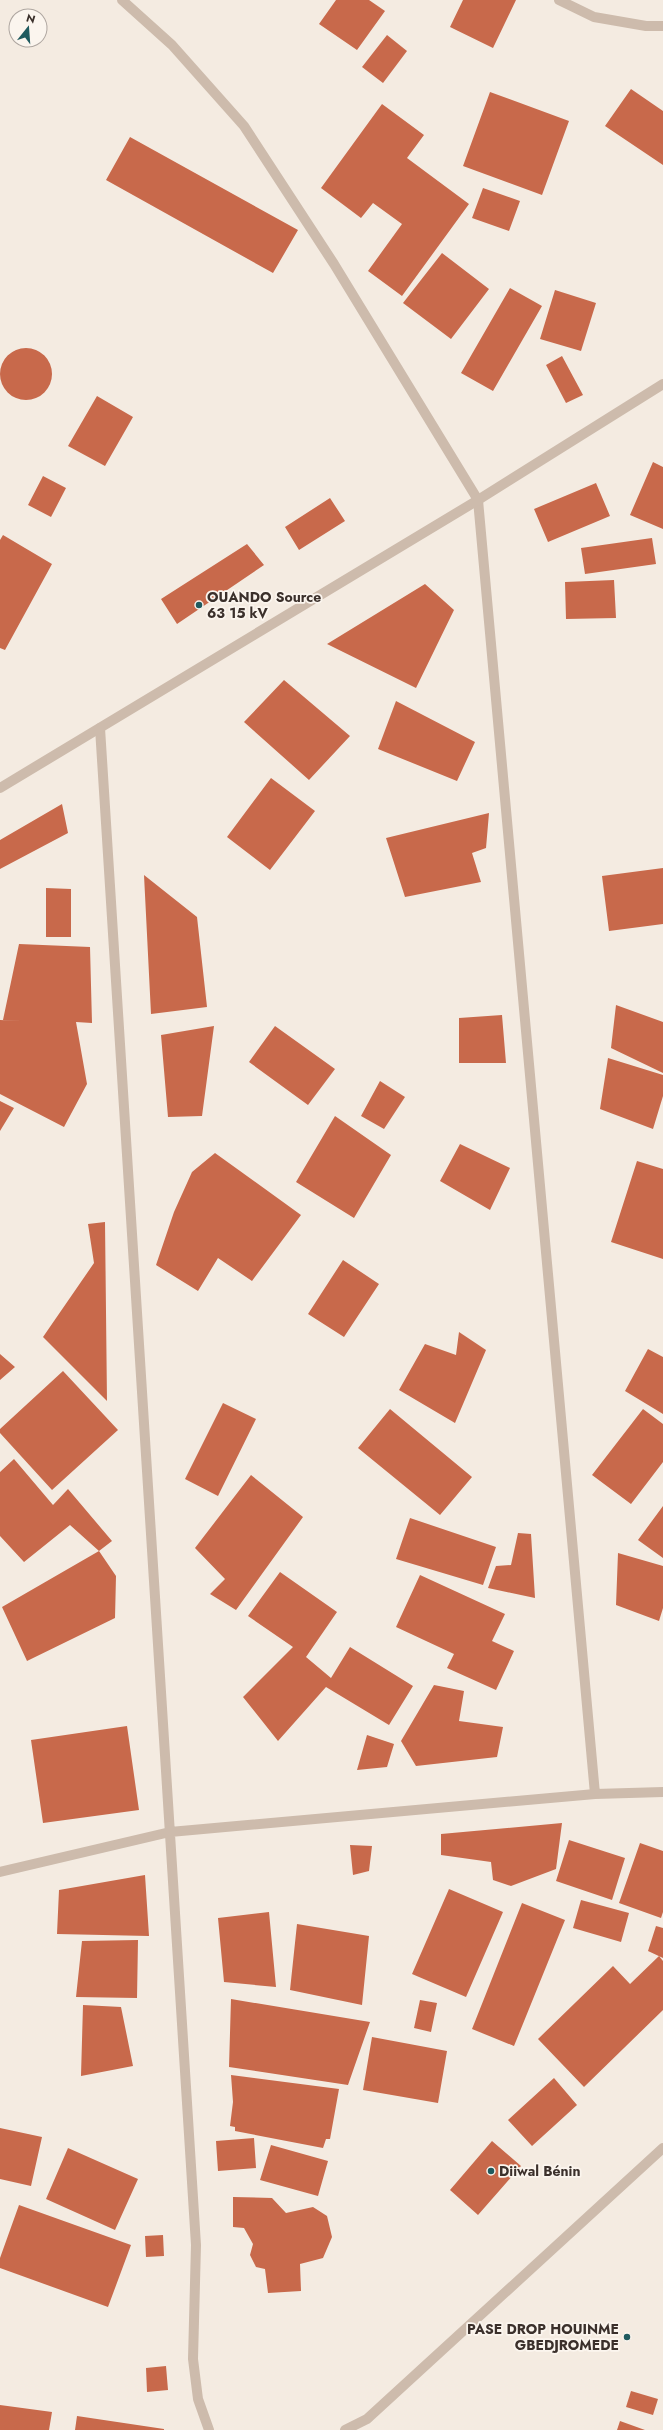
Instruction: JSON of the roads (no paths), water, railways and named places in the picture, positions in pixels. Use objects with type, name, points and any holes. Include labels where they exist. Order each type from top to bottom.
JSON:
[{"type":"street","points":[[122,0],[172,45],[244,126],[334,264],[478,500],[595,1794]]},
{"type":"street","points":[[559,0],[594,18],[646,26],[663,26]]},
{"type":"street","points":[[0,788],[478,500],[663,384]]},
{"type":"street","points":[[100,728],[196,2245],[193,2359],[198,2399],[210,2430]]},
{"type":"street","points":[[0,1872],[170,1832],[595,1794],[663,1792]]},
{"type":"street","points":[[345,2430],[367,2419],[663,2148]]},
{"type":"street","points":[[362,2430],[367,2419]]},
{"type":"place","name":"OUANDO Source 63 15 kV","points":[[199,605]]},
{"type":"place","name":"Diiwal Bénin","points":[[491,2171]]},
{"type":"place","name":"PASE DROP HOUINME GBEDJROMEDE","points":[[627,2337]]}]
